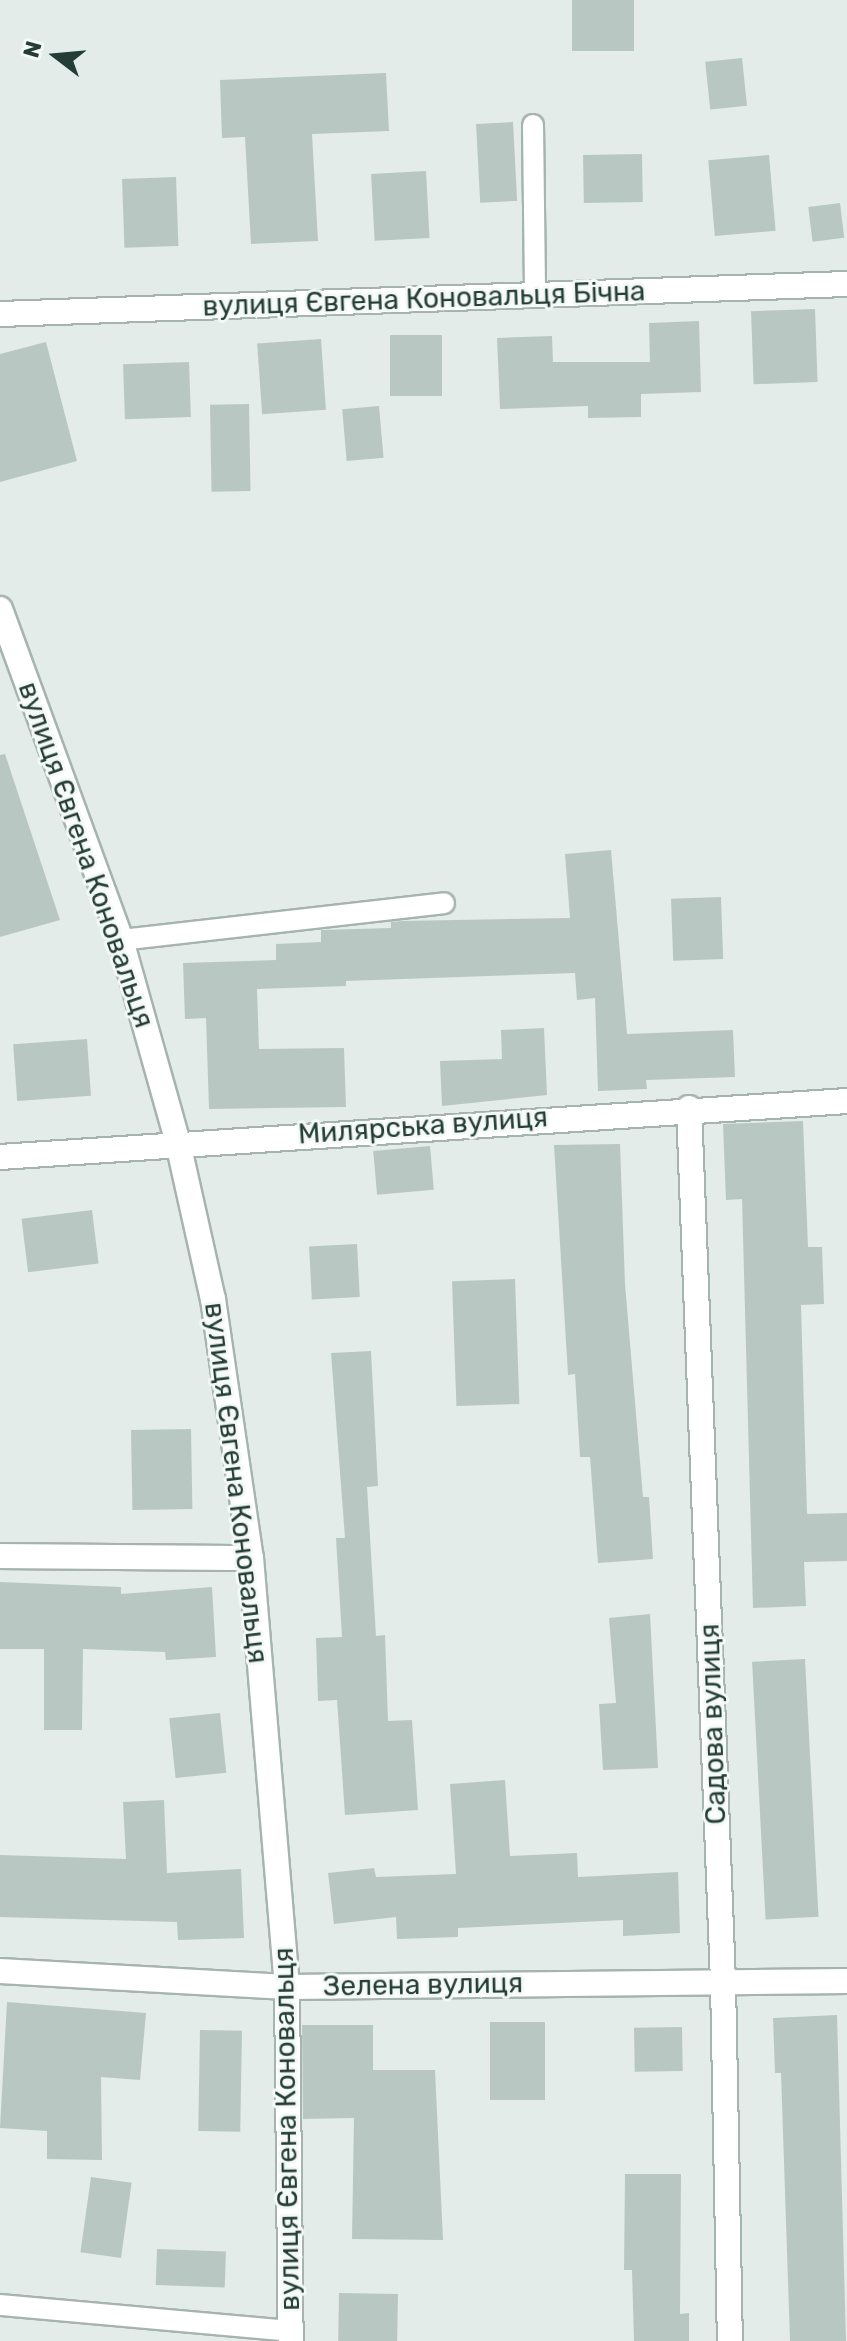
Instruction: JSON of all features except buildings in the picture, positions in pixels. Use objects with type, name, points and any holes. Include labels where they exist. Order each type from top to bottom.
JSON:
[{"type":"street","name":"вулиця Євгена Коновальця Бічна","points":[[0,314],[847,284]]},
{"type":"street","name":"вулиця Євгена Коновальця","points":[[2,619],[121,940],[178,1143],[216,1314],[251,1558],[287,1987],[291,2336]]},
{"type":"street","name":"Милярська вулиця","points":[[0,1157],[689,1108],[847,1101]]},
{"type":"street","name":"Садова вулиця","points":[[689,1108],[723,1981],[730,2341]]},
{"type":"street","points":[[0,1556],[251,1558]]},
{"type":"street","name":"Зелена вулиця","points":[[0,1971],[287,1987],[847,1981]]},
{"type":"lane","points":[[533,125],[535,295]]},
{"type":"lane","points":[[121,940],[444,903]]},
{"type":"lane","points":[[0,2305],[291,2336]]}]
